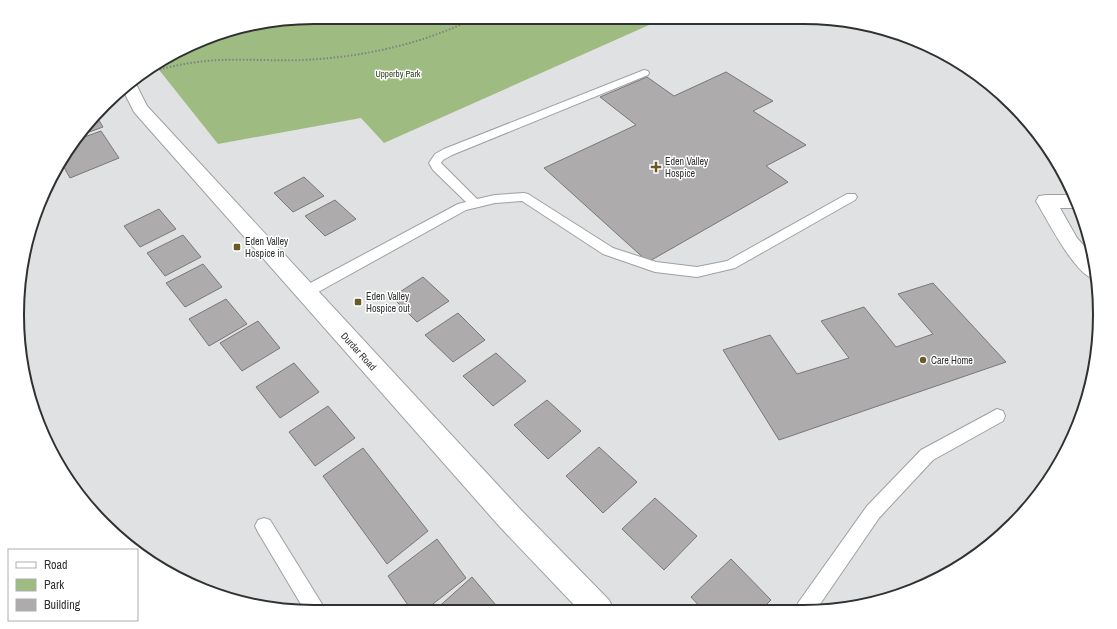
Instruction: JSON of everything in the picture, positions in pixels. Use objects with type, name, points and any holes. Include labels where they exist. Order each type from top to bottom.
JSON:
[{"type":"street","name":"Durdar Road","points":[[136,86],[140,108],[510,518],[594,605]]},
{"type":"street","points":[[1070,202],[1046,201],[1070,243],[1088,264]]},
{"type":"lane","points":[[475,204],[437,167],[435,163],[439,157],[448,152],[644,73]]},
{"type":"lane","points":[[306,292],[462,208],[495,199],[524,197],[608,251],[655,267],[697,272],[730,265],[851,197]]},
{"type":"lane","points":[[809,605],[873,512],[927,455],[997,416]]},
{"type":"lane","points":[[264,526],[311,605]]},
{"type":"path","points":[[151,75],[173,67],[207,61],[304,60],[365,53],[416,42],[456,29],[465,24]]},
{"type":"green space","name":"Upperby Park","points":[[314,24],[651,24],[384,143],[361,118],[218,144],[159,69],[203,46],[239,34],[277,26]]},
{"type":"building","name":"Eden Valley Hospice","points":[[726,72],[773,101],[753,111],[806,145],[766,166],[788,182],[648,262],[544,168],[636,125],[600,97],[647,77],[674,96]]},
{"type":"building","points":[[99,120],[103,127],[89,132]]},
{"type":"building","points":[[101,131],[119,158],[70,178],[64,167],[85,137]]},
{"type":"building","points":[[304,177],[324,196],[293,212],[274,193]]},
{"type":"building","points":[[335,200],[356,219],[325,236],[305,216]]},
{"type":"building","points":[[159,209],[176,229],[140,247],[124,226]]},
{"type":"building","points":[[183,235],[201,257],[165,276],[147,253]]},
{"type":"building","points":[[203,264],[222,287],[185,307],[166,283]]},
{"type":"building","points":[[423,277],[449,301],[417,322],[392,297]]},
{"type":"building","name":"Care Home","points":[[933,283],[1006,362],[779,440],[723,350],[770,335],[797,374],[849,358],[821,321],[864,307],[896,347],[933,334],[898,294]]},
{"type":"building","points":[[226,299],[247,324],[209,346],[189,319]]},
{"type":"building","points":[[458,313],[485,340],[453,362],[425,335]]},
{"type":"building","points":[[258,321],[280,348],[242,371],[220,343]]},
{"type":"building","points":[[496,353],[526,381],[493,406],[463,376]]},
{"type":"building","points":[[294,363],[319,392],[280,418],[256,387]]},
{"type":"building","points":[[547,400],[581,431],[548,459],[514,425]]},
{"type":"building","points":[[328,406],[355,438],[315,466],[289,432]]},
{"type":"building","points":[[599,447],[637,482],[603,513],[566,476]]},
{"type":"building","points":[[363,448],[428,531],[387,564],[323,476]]},
{"type":"building","points":[[655,498],[697,536],[664,570],[622,529]]},
{"type":"building","points":[[437,539],[466,578],[432,605],[408,605],[388,576]]},
{"type":"building","points":[[731,559],[771,600],[766,605],[698,605],[691,597]]},
{"type":"building","points":[[472,577],[496,605],[441,605]]},
{"type":"place","name":"Eden Valley Hospice","points":[[656,167]]},
{"type":"place","name":"Eden Valley Hospice in","points":[[237,247]]},
{"type":"place","name":"Eden Valley Hospice out","points":[[358,302]]},
{"type":"place","name":"Care Home","points":[[923,360]]}]
